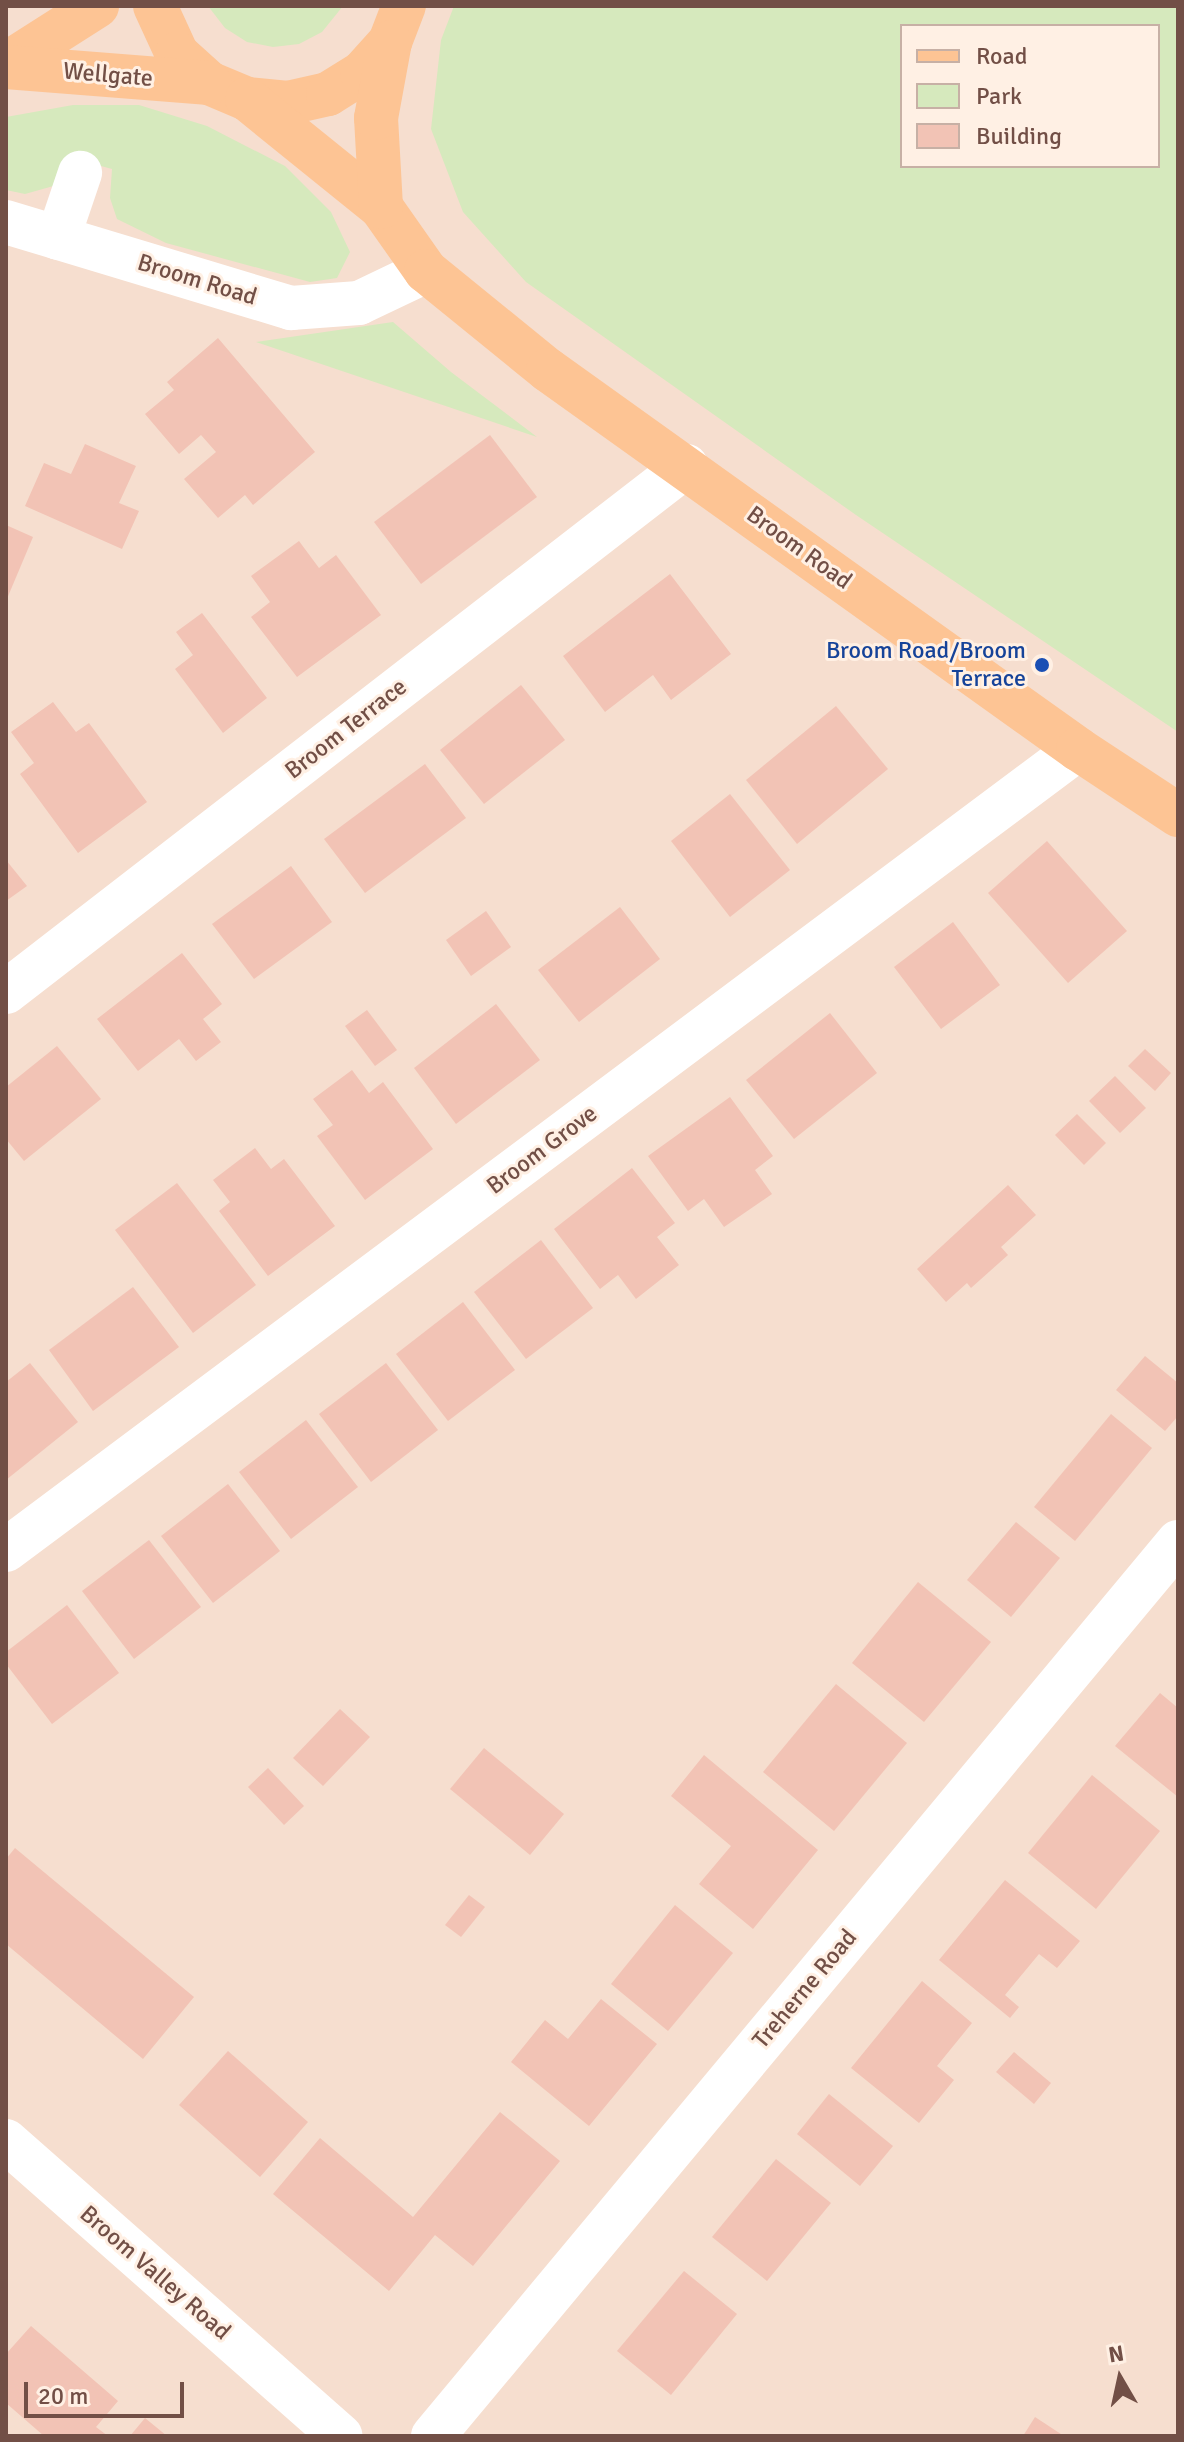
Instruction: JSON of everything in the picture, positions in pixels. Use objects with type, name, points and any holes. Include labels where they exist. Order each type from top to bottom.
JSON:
[{"type":"main road","name":"Wellgate","points":[[6,65],[97,6]]},
{"type":"main road","name":"Broom Road","points":[[155,6],[156,16],[177,54],[381,207],[426,271],[548,370],[1078,749],[1178,815]]},
{"type":"main road","name":"Wellgate","points":[[6,65],[228,91],[288,103],[328,94],[362,73],[397,24]]},
{"type":"main road","points":[[381,207],[376,118],[397,24]]},
{"type":"street","points":[[6,222],[58,238],[80,173]]},
{"type":"street","name":"Broom Road","points":[[58,238],[291,308],[359,303],[426,271]]},
{"type":"street","name":"Broom Terrace","points":[[6,992],[686,466]]},
{"type":"street","name":"Broom Grove","points":[[6,1550],[1078,749]]},
{"type":"street","name":"Treherne Road","points":[[433,2436],[1178,1542]]},
{"type":"street","name":"Broom Valley Road","points":[[6,2141],[341,2436]]},
{"type":"shaded area","points":[[6,6],[1178,6],[1178,2436],[6,2436]]},
{"type":"green space","points":[[208,6],[343,6],[322,32],[299,44],[273,47],[247,42],[225,28]]},
{"type":"green space","points":[[454,6],[1178,6],[1178,732],[856,515],[526,282],[463,212],[431,129],[441,40]]},
{"type":"green space","points":[[73,105],[139,105],[207,126],[285,166],[331,212],[350,252],[337,278],[310,282],[166,243],[117,219],[110,198],[112,169],[72,158],[57,185],[25,194],[6,190],[6,117]]},
{"type":"green space","points":[[393,322],[451,372],[537,437],[256,342]]},
{"type":"building","points":[[218,338],[315,452],[253,505],[245,495],[218,518],[184,479],[216,452],[201,435],[179,454],[145,414],[174,390],[167,382]]},
{"type":"building","points":[[490,435],[537,497],[421,584],[374,522]]},
{"type":"building","points":[[85,444],[136,466],[119,503],[139,511],[122,549],[25,506],[44,463],[71,474]]},
{"type":"building","points":[[6,525],[33,537],[6,601]]},
{"type":"building","points":[[299,541],[319,568],[336,555],[381,615],[297,677],[251,617],[270,602],[251,576]]},
{"type":"building","points":[[670,574],[731,654],[671,700],[653,675],[605,712],[563,656]]},
{"type":"building","points":[[202,613],[267,698],[223,733],[175,669],[193,655],[176,632]]},
{"type":"building","points":[[521,685],[565,740],[484,804],[440,750]]},
{"type":"building","points":[[53,702],[76,732],[89,723],[147,802],[78,853],[20,774],[34,763],[11,732]]},
{"type":"building","points":[[836,706],[888,769],[797,844],[746,780]]},
{"type":"building","points":[[425,764],[466,818],[365,893],[324,839]]},
{"type":"building","points":[[730,794],[790,870],[730,917],[671,841]]},
{"type":"building","points":[[1047,841],[1127,931],[1068,983],[988,893]]},
{"type":"building","points":[[6,860],[27,886],[6,901]]},
{"type":"building","points":[[291,866],[332,922],[254,979],[212,924]]},
{"type":"building","points":[[620,907],[660,959],[579,1022],[538,970]]},
{"type":"building","points":[[486,911],[511,947],[471,976],[446,940]]},
{"type":"building","points":[[953,922],[1000,985],[941,1029],[894,967]]},
{"type":"building","points":[[182,953],[222,1004],[203,1019],[221,1042],[196,1061],[179,1039],[138,1071],[97,1019]]},
{"type":"building","points":[[496,1004],[540,1060],[456,1124],[414,1068]]},
{"type":"building","points":[[367,1010],[397,1050],[375,1066],[345,1026]]},
{"type":"building","points":[[830,1013],[877,1073],[794,1139],[746,1080]]},
{"type":"building","points":[[57,1046],[101,1099],[24,1161],[6,1139],[6,1087]]},
{"type":"building","points":[[1145,1049],[1171,1073],[1155,1091],[1128,1066]]},
{"type":"building","points":[[352,1070],[369,1093],[383,1082],[433,1149],[365,1200],[317,1136],[333,1125],[313,1099]]},
{"type":"building","points":[[1115,1076],[1146,1108],[1120,1133],[1089,1101]]},
{"type":"building","points":[[730,1097],[773,1156],[755,1170],[772,1194],[724,1227],[704,1199],[688,1211],[648,1156]]},
{"type":"building","points":[[1077,1114],[1106,1143],[1084,1165],[1055,1135]]},
{"type":"building","points":[[255,1148],[271,1169],[284,1159],[335,1226],[268,1276],[219,1211],[230,1202],[213,1180]]},
{"type":"building","points":[[632,1168],[675,1223],[657,1237],[679,1265],[636,1299],[618,1275],[600,1289],[554,1229]]},
{"type":"building","points":[[177,1183],[256,1285],[193,1333],[115,1230]]},
{"type":"building","points":[[1008,1185],[1036,1215],[1001,1247],[1008,1255],[971,1288],[967,1283],[946,1302],[917,1269]]},
{"type":"building","points":[[541,1240],[593,1308],[526,1359],[474,1292]]},
{"type":"building","points":[[133,1287],[179,1347],[93,1411],[49,1350]]},
{"type":"building","points":[[463,1302],[515,1370],[448,1421],[396,1354]]},
{"type":"building","points":[[1145,1356],[1178,1383],[1178,1416],[1165,1431],[1116,1390]]},
{"type":"building","points":[[30,1363],[78,1422],[6,1480],[6,1382]]},
{"type":"building","points":[[386,1363],[438,1430],[371,1482],[319,1414]]},
{"type":"building","points":[[1111,1414],[1152,1448],[1075,1541],[1034,1507]]},
{"type":"building","points":[[306,1420],[358,1487],[291,1539],[239,1472]]},
{"type":"building","points":[[228,1484],[280,1551],[213,1603],[161,1536]]},
{"type":"building","points":[[1016,1522],[1060,1558],[1011,1617],[967,1580]]},
{"type":"building","points":[[149,1540],[201,1607],[134,1659],[82,1591]]},
{"type":"building","points":[[918,1582],[991,1642],[924,1722],[852,1663]]},
{"type":"building","points":[[67,1605],[119,1673],[52,1724],[6,1664],[6,1652]]},
{"type":"building","points":[[836,1684],[907,1743],[834,1831],[763,1772]]},
{"type":"building","points":[[1160,1693],[1178,1708],[1178,1797],[1115,1746]]},
{"type":"building","points":[[340,1709],[370,1737],[323,1786],[293,1758]]},
{"type":"building","points":[[484,1748],[564,1814],[530,1855],[450,1789]]},
{"type":"building","points":[[704,1755],[818,1850],[753,1929],[699,1884],[731,1846],[671,1796]]},
{"type":"building","points":[[268,1768],[304,1806],[284,1825],[248,1787]]},
{"type":"building","points":[[1092,1775],[1160,1831],[1096,1909],[1028,1853]]},
{"type":"building","points":[[15,1848],[194,1997],[143,2059],[6,1944],[6,1859]]},
{"type":"building","points":[[1005,1880],[1080,1941],[1057,1968],[1039,1954],[1005,1995],[1019,2007],[1010,2018],[939,1960]]},
{"type":"building","points":[[469,1895],[485,1907],[461,1937],[445,1925]]},
{"type":"building","points":[[675,1905],[733,1953],[668,2031],[611,1984]]},
{"type":"building","points":[[922,1981],[972,2023],[937,2066],[954,2080],[919,2123],[851,2068]]},
{"type":"building","points":[[601,1999],[657,2044],[589,2126],[511,2062],[545,2020],[568,2039]]},
{"type":"building","points":[[228,2051],[308,2122],[260,2177],[179,2105]]},
{"type":"building","points":[[1014,2052],[1051,2083],[1034,2104],[996,2072]]},
{"type":"building","points":[[829,2094],[893,2146],[860,2186],[797,2134]]},
{"type":"building","points":[[500,2112],[560,2161],[473,2266],[435,2235],[389,2291],[273,2194],[320,2138],[413,2217]]},
{"type":"building","points":[[776,2159],[831,2203],[767,2281],[712,2237]]},
{"type":"building","points":[[684,2271],[737,2314],[671,2395],[617,2351]]},
{"type":"building","points":[[31,2326],[118,2401],[96,2427],[108,2436],[44,2436],[6,2403],[6,2354]]},
{"type":"building","points":[[1035,2417],[1064,2436],[1023,2436]]},
{"type":"building","points":[[145,2418],[167,2436],[130,2436]]},
{"type":"place","name":"Broom Road/Broom Terrace","points":[[1042,665]]}]
